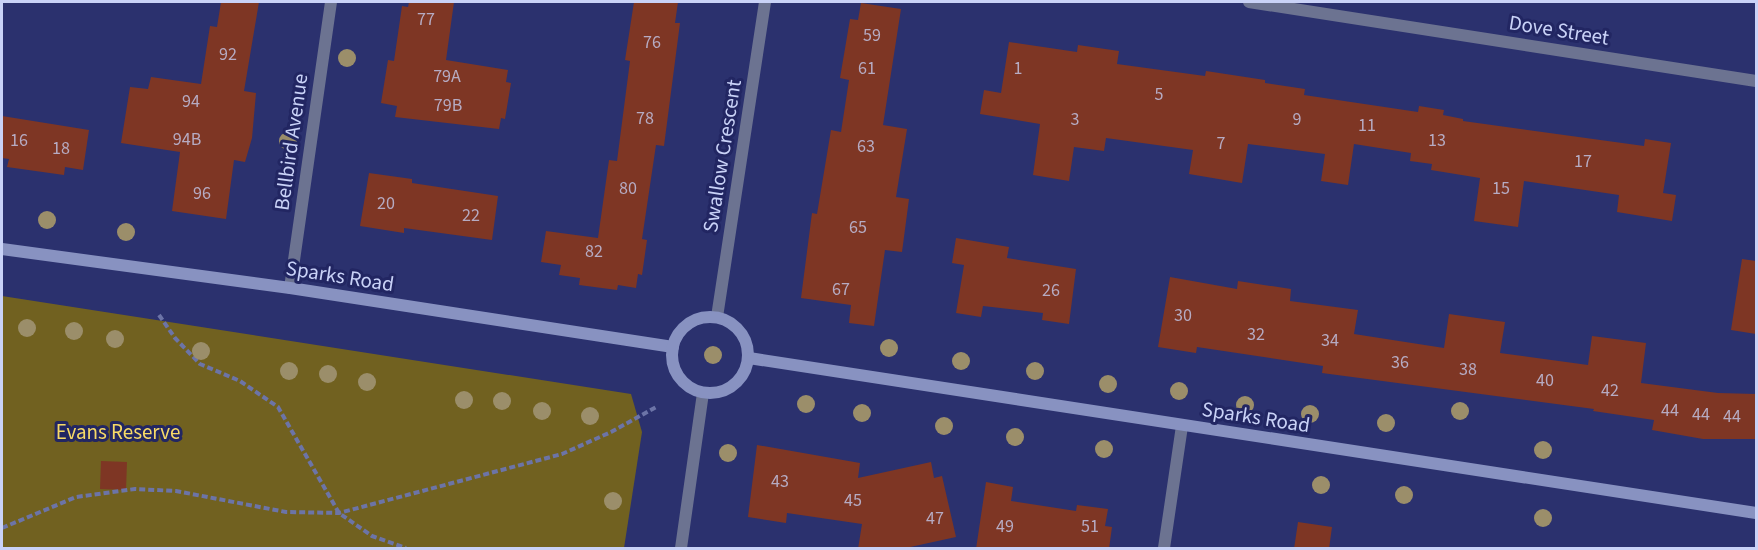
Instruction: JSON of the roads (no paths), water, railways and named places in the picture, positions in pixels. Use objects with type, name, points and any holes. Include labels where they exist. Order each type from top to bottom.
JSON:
[{"type":"street","name":"Bellbird Avenue","points":[[290,288],[331,2]]},
{"type":"street","name":"Swallow Crescent","points":[[717,317],[765,2]]},
{"type":"street","name":"Dove Street","points":[[1249,2],[1756,81]]},
{"type":"street","name":"Sparks Road","points":[[2,249],[290,288],[673,347]]},
{"type":"street","points":[[717,317],[737,327],[744,336],[749,358],[739,381],[716,393],[704,393],[692,389],[682,381],[672,358],[673,347],[677,336],[694,320],[717,317]]},
{"type":"street","name":"Sparks Road","points":[[749,358],[1756,513]]},
{"type":"street","points":[[681,549],[704,393]]},
{"type":"street","points":[[1164,549],[1182,426]]},
{"type":"park label","name":"Evans Reserve","points":[[118,432]]}]
